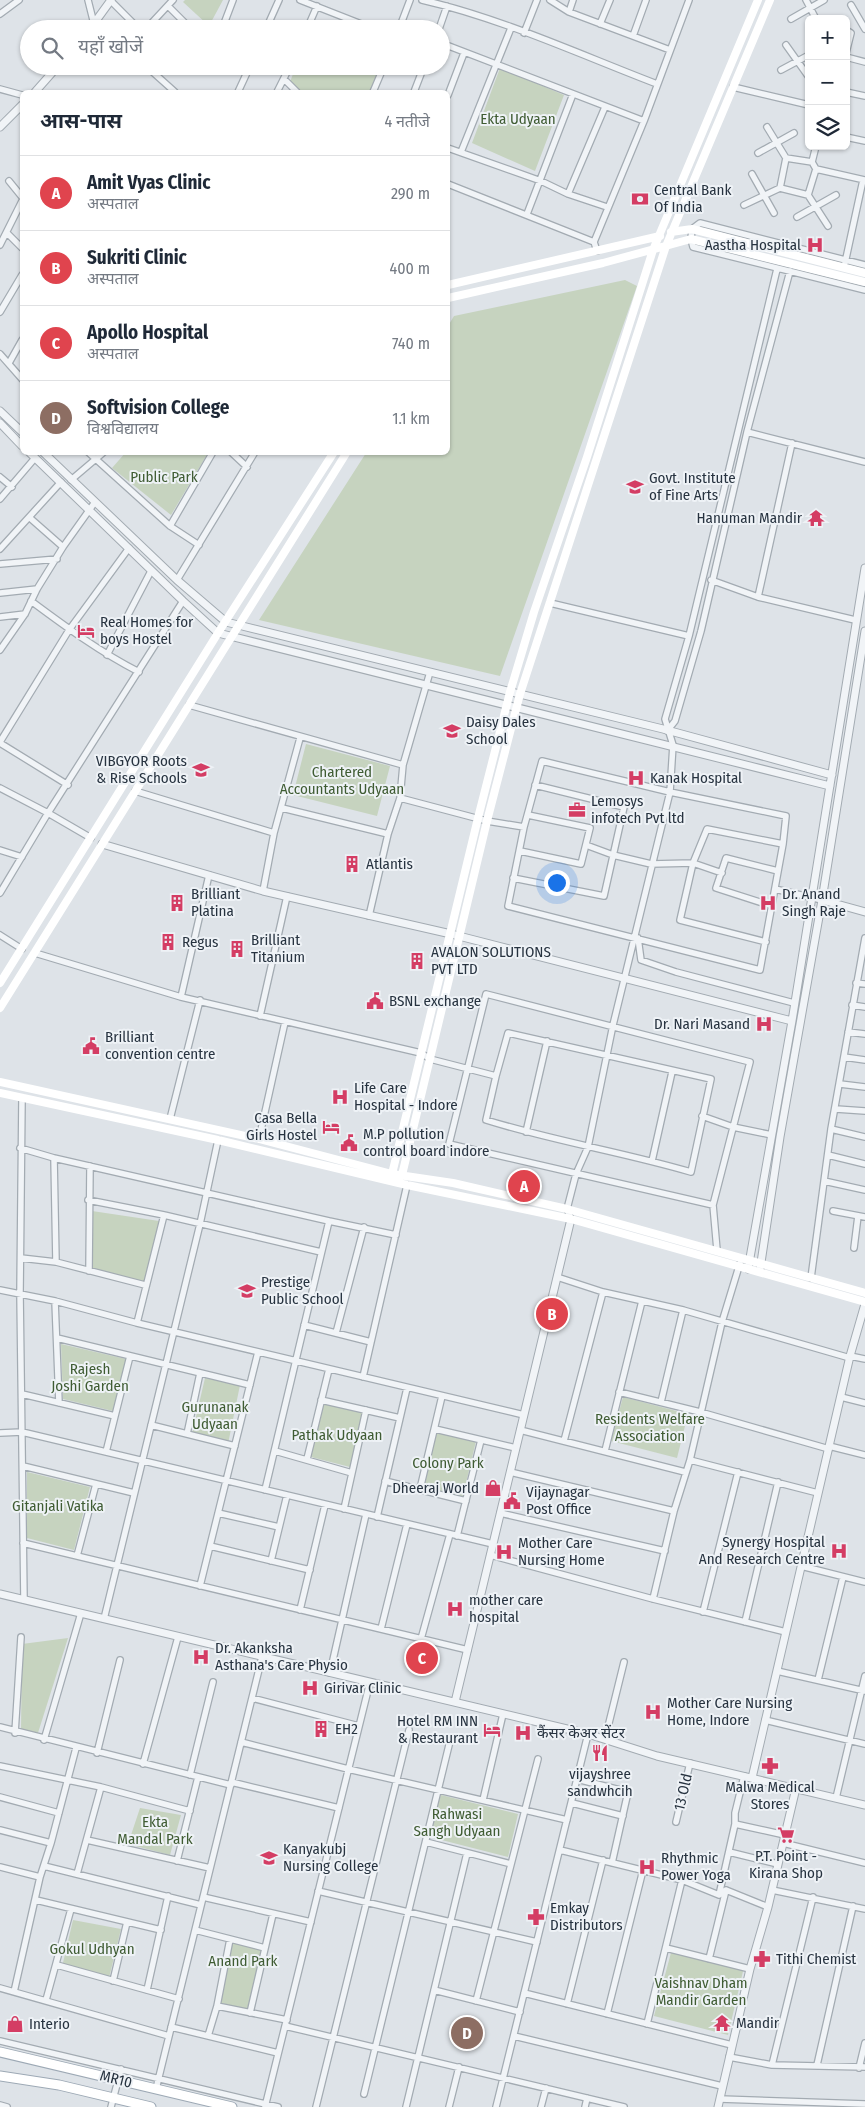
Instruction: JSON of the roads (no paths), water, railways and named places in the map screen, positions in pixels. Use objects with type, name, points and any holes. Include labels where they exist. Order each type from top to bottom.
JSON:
[{"type":"main road","points":[[393,1177],[478,818],[510,692],[534,612],[587,457],[658,236],[758,0]]},
{"type":"main road","points":[[402,1175],[487,821],[520,694],[666,246],[770,0]]},
{"type":"main road","points":[[450,285],[672,232],[692,229],[845,264],[865,273]]},
{"type":"main road","points":[[450,298],[653,250],[691,239],[865,282]]},
{"type":"main road","points":[[0,983],[218,633],[332,455]]},
{"type":"main road","points":[[0,1008],[345,455]]},
{"type":"main road","points":[[0,1082],[259,1139],[393,1177],[407,1185],[571,1219],[739,1266],[748,1265],[811,1278],[865,1293]]},
{"type":"main road","points":[[0,1093],[393,1177],[402,1175],[453,1183],[567,1209],[717,1250],[741,1258],[748,1265]]},
{"type":"main road","points":[[760,1268],[865,1303]]},
{"type":"main road","name":"MR10","points":[[0,2052],[232,2107]]},
{"type":"main road","name":"MR10","points":[[0,2076],[59,2085],[113,2103],[151,2107]]},
{"type":"street","points":[[0,14],[19,0]]},
{"type":"street","points":[[88,0],[91,20]]},
{"type":"street","points":[[97,20],[112,0],[131,20]]},
{"type":"street","points":[[155,20],[173,0]]},
{"type":"street","points":[[225,20],[233,0]]},
{"type":"street","points":[[270,20],[279,0]]},
{"type":"street","points":[[300,0],[351,20]]},
{"type":"street","points":[[402,20],[410,0]]},
{"type":"street","points":[[422,0],[447,6],[511,28],[657,84]]},
{"type":"street","points":[[524,33],[537,0]]},
{"type":"street","points":[[550,0],[568,12],[670,50]]},
{"type":"street","points":[[568,12],[573,0]]},
{"type":"street","points":[[600,24],[610,0]]},
{"type":"street","points":[[633,36],[646,0]]},
{"type":"street","points":[[597,251],[594,242],[644,121],[689,0]]},
{"type":"street","points":[[806,0],[814,15]]},
{"type":"street","points":[[791,19],[824,0]]},
{"type":"street","points":[[850,29],[864,24],[851,5]]},
{"type":"street","points":[[168,6],[182,20]]},
{"type":"street","points":[[311,20],[316,6]]},
{"type":"street","points":[[442,20],[447,6]]},
{"type":"street","points":[[461,152],[511,28]]},
{"type":"street","points":[[786,45],[805,72]]},
{"type":"street","points":[[450,47],[644,121]]},
{"type":"street","points":[[450,90],[464,53]]},
{"type":"street","points":[[781,70],[805,57]]},
{"type":"street","points":[[850,58],[865,62]]},
{"type":"street","points":[[36,90],[50,75]]},
{"type":"street","points":[[156,75],[173,90]]},
{"type":"street","points":[[239,90],[246,75]]},
{"type":"street","points":[[278,90],[286,75]]},
{"type":"street","points":[[374,90],[379,75]]},
{"type":"street","points":[[415,90],[421,75]]},
{"type":"street","points":[[284,79],[295,90]]},
{"type":"street","points":[[733,87],[805,104]]},
{"type":"street","points":[[0,89],[20,94]]},
{"type":"street","points":[[850,93],[865,96]]},
{"type":"street","points":[[527,214],[573,94]]},
{"type":"street","points":[[0,127],[20,107]]},
{"type":"street","points":[[568,194],[605,107]]},
{"type":"street","points":[[767,127],[786,158],[780,188]]},
{"type":"street","points":[[758,153],[794,133]]},
{"type":"street","points":[[850,138],[865,141]]},
{"type":"street","points":[[450,149],[607,207]]},
{"type":"street","points":[[808,195],[816,169],[812,162],[815,150]]},
{"type":"street","points":[[786,158],[812,162]]},
{"type":"street","points":[[816,169],[864,180],[845,264],[865,265]]},
{"type":"street","points":[[752,174],[774,213]]},
{"type":"street","points":[[9,181],[20,195]]},
{"type":"street","points":[[450,185],[594,242]]},
{"type":"street","points":[[744,205],[780,188],[808,195],[828,226]]},
{"type":"street","points":[[797,217],[836,195]]},
{"type":"street","points":[[0,245],[20,205]]},
{"type":"street","points":[[692,229],[691,239],[693,248],[865,290]]},
{"type":"street","points":[[7,234],[20,246]]},
{"type":"street","points":[[455,1702],[571,1219],[567,1209],[576,1174],[588,1147],[612,1025],[636,938],[651,864],[670,792],[673,745],[667,731],[665,718],[689,636],[778,269]]},
{"type":"street","points":[[667,731],[675,722],[701,631],[711,580],[747,432],[790,272]]},
{"type":"street","points":[[0,312],[20,278]]},
{"type":"street","points":[[9,363],[20,344]]},
{"type":"street","points":[[0,354],[20,377]]},
{"type":"street","points":[[0,412],[20,430]]},
{"type":"street","points":[[0,423],[20,444]]},
{"type":"street","points":[[747,432],[865,462]]},
{"type":"street","points":[[758,597],[792,443]]},
{"type":"street","points":[[32,455],[151,571],[218,633],[673,745],[830,786]]},
{"type":"street","points":[[46,455],[177,580],[226,622],[667,731],[832,775]]},
{"type":"street","points":[[91,455],[170,526],[199,545]]},
{"type":"street","points":[[71,480],[101,455]]},
{"type":"street","points":[[170,526],[212,455]]},
{"type":"street","points":[[234,455],[247,467]]},
{"type":"street","points":[[177,580],[253,455]]},
{"type":"street","points":[[0,499],[35,458]]},
{"type":"street","points":[[0,477],[12,487]]},
{"type":"street","points":[[0,549],[61,482]]},
{"type":"street","points":[[0,650],[3,641],[25,614],[37,588],[95,502]]},
{"type":"street","points":[[30,518],[63,548]]},
{"type":"street","points":[[68,785],[0,742],[69,630],[129,548]]},
{"type":"street","points":[[0,564],[56,559]]},
{"type":"street","points":[[748,1265],[792,1021],[855,620],[861,609],[865,568]]},
{"type":"street","points":[[107,655],[151,571]]},
{"type":"street","points":[[711,580],[758,597],[855,620]]},
{"type":"street","points":[[0,592],[37,588]]},
{"type":"street","points":[[31,601],[69,630],[107,655],[139,672]]},
{"type":"street","points":[[0,893],[48,813],[68,785],[183,601]]},
{"type":"street","points":[[550,603],[689,636]]},
{"type":"street","points":[[0,617],[25,614]]},
{"type":"street","points":[[760,1268],[780,1137],[822,900],[865,631]]},
{"type":"street","points":[[369,916],[388,834],[400,798],[403,765],[430,672]]},
{"type":"street","points":[[189,705],[300,738],[403,765]]},
{"type":"street","points":[[264,891],[274,833],[300,738]]},
{"type":"street","points":[[542,761],[670,792],[786,816],[783,844],[760,970],[508,906],[524,827],[535,785],[542,761]]},
{"type":"street","points":[[513,878],[604,896],[624,807],[535,785]]},
{"type":"street","points":[[0,788],[91,838]]},
{"type":"street","points":[[135,790],[274,833]]},
{"type":"street","points":[[400,798],[487,821],[524,827]]},
{"type":"street","points":[[282,808],[388,834]]},
{"type":"street","points":[[520,852],[581,864],[590,828],[528,815]]},
{"type":"street","points":[[766,942],[680,920],[693,863],[707,829],[783,844]]},
{"type":"street","points":[[102,844],[264,891],[460,936],[792,1021]]},
{"type":"street","points":[[586,845],[613,855],[651,864],[693,863],[722,873]]},
{"type":"street","points":[[0,850],[22,857]]},
{"type":"street","points":[[772,906],[716,888],[726,858],[778,871]]},
{"type":"street","points":[[181,997],[210,875]]},
{"type":"street","points":[[775,889],[865,912]]},
{"type":"street","points":[[260,1016],[287,896]]},
{"type":"street","points":[[0,935],[22,949]]},
{"type":"street","points":[[636,938],[641,960],[676,972],[794,1003]]},
{"type":"street","points":[[811,1278],[831,1130],[865,938]]},
{"type":"street","points":[[36,953],[181,997],[421,1053],[430,1059],[496,1076]]},
{"type":"street","points":[[856,983],[865,984]]},
{"type":"street","points":[[713,1205],[449,1144],[486,994],[750,1062],[713,1205],[717,1250]]},
{"type":"street","points":[[170,1119],[200,1000]]},
{"type":"street","points":[[852,1005],[865,1007]]},
{"type":"street","points":[[259,1139],[285,1022]]},
{"type":"street","points":[[848,1032],[865,1034]]},
{"type":"street","points":[[508,1033],[606,1055],[672,1072],[711,1079],[691,1172],[652,1161],[526,1132],[486,1120],[508,1033]]},
{"type":"street","points":[[526,1132],[547,1041]]},
{"type":"street","points":[[844,1057],[865,1060]]},
{"type":"street","points":[[652,1161],[672,1072]]},
{"type":"street","points":[[840,1084],[865,1087]]},
{"type":"street","points":[[22,1098],[20,1293],[24,1600]]},
{"type":"street","points":[[836,1109],[865,1111]]},
{"type":"street","points":[[702,1116],[733,1127],[772,1135]]},
{"type":"street","points":[[831,1130],[865,1137]]},
{"type":"street","points":[[104,1619],[208,1192],[218,1140]]},
{"type":"street","points":[[20,1148],[54,1158],[396,1235]]},
{"type":"street","points":[[828,1155],[865,1164]]},
{"type":"street","points":[[54,1158],[56,1262]]},
{"type":"street","points":[[89,1271],[88,1200],[90,1166]]},
{"type":"street","points":[[824,1181],[865,1190]]},
{"type":"street","points":[[363,1377],[407,1185]]},
{"type":"street","points":[[88,1200],[164,1215],[321,1252]]},
{"type":"street","points":[[833,1211],[865,1217]]},
{"type":"street","points":[[137,1323],[164,1215]]},
{"type":"street","points":[[854,1248],[858,1216]]},
{"type":"street","points":[[265,1490],[329,1221]]},
{"type":"street","points":[[336,1332],[364,1227]]},
{"type":"street","points":[[21,1258],[56,1262],[145,1285]]},
{"type":"street","points":[[653,1599],[674,1511],[690,1460],[722,1322],[741,1258]]},
{"type":"street","points":[[557,1277],[602,1292],[683,1310],[850,1357],[865,1359]]},
{"type":"street","points":[[0,1290],[55,1301],[173,1332],[524,1415]]},
{"type":"street","points":[[564,1441],[602,1292]]},
{"type":"street","points":[[55,1301],[59,1403]]},
{"type":"street","points":[[605,1451],[642,1301]]},
{"type":"street","points":[[719,1895],[735,1824],[734,1814],[748,1777],[765,1720],[850,1357],[865,1303]]},
{"type":"street","points":[[661,1402],[683,1310]]},
{"type":"street","points":[[304,1325],[371,1342]]},
{"type":"street","points":[[57,1338],[250,1385]]},
{"type":"street","points":[[200,1586],[258,1352]]},
{"type":"street","points":[[106,1452],[130,1356]]},
{"type":"street","points":[[307,1459],[329,1369]]},
{"type":"street","points":[[187,1434],[200,1373]]},
{"type":"street","points":[[377,1517],[407,1388]]},
{"type":"street","points":[[619,1392],[865,1455]]},
{"type":"street","points":[[22,1394],[115,1416]]},
{"type":"street","points":[[420,1489],[442,1396]]},
{"type":"street","points":[[841,1397],[865,1403]]},
{"type":"street","points":[[321,1400],[400,1418]]},
{"type":"street","points":[[344,1509],[366,1410]]},
{"type":"street","points":[[151,1424],[234,1446]]},
{"type":"street","points":[[434,1428],[516,1448]]},
{"type":"street","points":[[520,1430],[685,1472]]},
{"type":"street","points":[[0,1433],[22,1432],[493,1544]]},
{"type":"street","points":[[457,1536],[481,1440]]},
{"type":"street","points":[[275,1451],[352,1473]]},
{"type":"street","points":[[690,1460],[818,1493]]},
{"type":"street","points":[[23,1466],[134,1493]]},
{"type":"street","points":[[510,1472],[674,1511]]},
{"type":"street","points":[[703,1612],[738,1472]]},
{"type":"street","points":[[385,1481],[466,1501]]},
{"type":"street","points":[[745,1622],[778,1482]]},
{"type":"street","points":[[77,1556],[96,1484]]},
{"type":"street","points":[[271,1561],[287,1495]]},
{"type":"street","points":[[300,1610],[325,1504]]},
{"type":"street","points":[[218,1513],[279,1527]]},
{"type":"street","points":[[500,1513],[665,1551]]},
{"type":"street","points":[[330,1673],[366,1514]]},
{"type":"street","points":[[381,1629],[407,1524]]},
{"type":"street","points":[[421,1639],[450,1534]]},
{"type":"street","points":[[24,1543],[468,1650]]},
{"type":"street","points":[[210,1546],[310,1570]]},
{"type":"street","points":[[490,1555],[653,1599],[786,1632]]},
{"type":"street","points":[[801,1566],[865,1582]]},
{"type":"street","points":[[818,1680],[843,1577]]},
{"type":"street","points":[[0,1594],[588,1734],[657,1756],[865,1805]]},
{"type":"street","points":[[44,1740],[81,1613]]},
{"type":"street","points":[[15,1733],[21,1637]]},
{"type":"street","points":[[144,1764],[178,1637]]},
{"type":"street","points":[[156,2089],[262,1657]]},
{"type":"street","points":[[97,1753],[120,1660]]},
{"type":"street","points":[[605,1739],[624,1662]]},
{"type":"street","points":[[777,1671],[863,1691]]},
{"type":"street","points":[[836,1798],[863,1691],[865,1676]]},
{"type":"street","points":[[190,1775],[213,1682]]},
{"type":"street","points":[[265,2106],[370,1682]]},
{"type":"street","points":[[252,1698],[359,1726]]},
{"type":"street","points":[[483,1800],[503,1714]]},
{"type":"street","points":[[765,1720],[865,1744]]},
{"type":"street","points":[[0,1727],[15,1733],[76,1748],[339,1808]]},
{"type":"street","points":[[316,2107],[409,1730]]},
{"type":"street","points":[[496,2107],[588,1734]]},
{"type":"street","points":[[364,2094],[450,1741]]},
{"type":"street","points":[[241,1742],[567,1820]]},
{"type":"street","points":[[14,1992],[40,1877],[52,1843],[76,1748]]},
{"type":"street","points":[[476,2001],[538,1758]]},
{"type":"street","name":"13 Old","points":[[676,1822],[690,1763]]},
{"type":"street","points":[[0,1766],[101,1787],[190,1811]]},
{"type":"street","points":[[177,1861],[198,1777]]},
{"type":"street","points":[[577,1779],[628,1792],[612,1863]]},
{"type":"street","points":[[78,1874],[101,1787]]},
{"type":"street","points":[[796,1788],[768,1907],[750,1969],[719,2103],[763,2100],[802,2105],[842,2106],[865,2104]]},
{"type":"street","points":[[0,1797],[59,1813]]},
{"type":"street","points":[[572,1804],[623,1816]]},
{"type":"street","points":[[735,1824],[865,1863]]},
{"type":"street","points":[[0,1830],[52,1843]]},
{"type":"street","points":[[87,1840],[210,1868]]},
{"type":"street","points":[[426,1842],[511,1864]]},
{"type":"street","points":[[560,1850],[682,1880],[719,1895]]},
{"type":"street","points":[[729,1852],[778,1864]]},
{"type":"street","points":[[406,2107],[467,1853]]},
{"type":"street","points":[[567,2004],[603,1860]]},
{"type":"street","points":[[44,1866],[201,1905]]},
{"type":"street","points":[[0,1867],[40,1877]]},
{"type":"street","points":[[606,2014],[643,1870]]},
{"type":"street","points":[[647,2024],[682,1880]]},
{"type":"street","points":[[719,1895],[726,1890]]},
{"type":"street","points":[[726,1890],[768,1907]]},
{"type":"street","points":[[709,1959],[726,1890]]},
{"type":"street","points":[[772,1890],[814,1897],[865,1909]]},
{"type":"street","points":[[318,1891],[537,1942]]},
{"type":"street","points":[[146,1990],[168,1896]]},
{"type":"street","points":[[203,1897],[311,1922]]},
{"type":"street","points":[[772,2065],[814,1897]]},
{"type":"street","points":[[36,1900],[71,1910],[161,1930]]},
{"type":"street","points":[[817,2065],[853,1906]]},
{"type":"street","points":[[46,2000],[71,1910]]},
{"type":"street","points":[[250,2013],[273,1914]]},
{"type":"street","points":[[113,1982],[127,1922]]},
{"type":"street","points":[[195,1930],[265,1948]]},
{"type":"street","points":[[208,2036],[218,2006],[230,1939]]},
{"type":"street","points":[[666,1948],[750,1969]]},
{"type":"street","points":[[56,1965],[179,1999]]},
{"type":"street","points":[[0,1988],[169,2036]]},
{"type":"street","points":[[434,1990],[520,2012]]},
{"type":"street","points":[[524,1993],[732,2045]]},
{"type":"street","points":[[218,2006],[250,2013],[333,2037],[624,2107]]},
{"type":"street","points":[[171,2027],[278,2053]]},
{"type":"street","points":[[514,2036],[722,2086]]},
{"type":"street","points":[[0,2041],[159,2078],[265,2106],[278,2107]]},
{"type":"street","points":[[729,2057],[772,2065],[862,2068],[865,2043]]},
{"type":"street","points":[[449,2107],[459,2067]]},
{"type":"street","points":[[113,2103],[121,2069]]},
{"type":"street","points":[[541,2107],[546,2088]]},
{"type":"street","points":[[585,2107],[587,2098]]},
{"type":"street","points":[[762,2107],[763,2100]]},
{"type":"street","points":[[0,2105],[7,2107]]},
{"type":"place","name":"Central Bank Of India","points":[[640,199]]},
{"type":"place","name":"Aastha Hospital","points":[[815,245]]},
{"type":"place","name":"Govt. Institute of Fine Arts","points":[[635,487]]},
{"type":"place","name":"Hanuman Mandir","points":[[816,518]]},
{"type":"place","name":"Real Homes for boys Hostel","points":[[86,631]]},
{"type":"place","name":"Daisy Dales School","points":[[452,731]]},
{"type":"place","name":"VIBGYOR Roots & Rise Schools","points":[[201,770]]},
{"type":"place","name":"Kanak Hospital","points":[[636,778]]},
{"type":"place","name":"Lemosys infotech Pvt ltd","points":[[577,810]]},
{"type":"place","name":"Atlantis","points":[[352,864]]},
{"type":"place","name":"Brilliant Platina","points":[[177,903]]},
{"type":"place","name":"Dr. Anand Singh Raje","points":[[768,903]]},
{"type":"place","name":"Regus","points":[[168,942]]},
{"type":"place","name":"Brilliant Titanium","points":[[237,949]]},
{"type":"place","name":"AVALON SOLUTIONS PVT LTD","points":[[417,961]]},
{"type":"place","name":"BSNL exchange","points":[[375,1001]]},
{"type":"place","name":"Dr. Nari Masand","points":[[764,1024]]},
{"type":"place","name":"Brilliant convention centre","points":[[91,1046]]},
{"type":"place","name":"Life Care Hospital - Indore","points":[[340,1097]]},
{"type":"place","name":"Casa Bella Girls Hostel","points":[[331,1127]]},
{"type":"place","name":"M.P pollution control board indore","points":[[349,1143]]},
{"type":"place","name":"Amit Vyas Clinic","points":[[524,1186]]},
{"type":"place","name":"Prestige Public School","points":[[247,1291]]},
{"type":"place","name":"Sukriti Clinic","points":[[552,1314]]},
{"type":"place","name":"Dheeraj World","points":[[493,1488]]},
{"type":"place","name":"Vijaynagar Post Office","points":[[512,1501]]},
{"type":"place","name":"Synergy Hospital And Research Centre","points":[[839,1551]]},
{"type":"place","name":"Mother Care Nursing Home","points":[[504,1552]]},
{"type":"place","name":"mother care hospital","points":[[455,1609]]},
{"type":"place","name":"Dr. Akanksha Asthana's Care Physio","points":[[201,1657]]},
{"type":"place","name":"Apollo Hospital","points":[[422,1658]]},
{"type":"place","name":"Girivar Clinic","points":[[310,1688]]},
{"type":"place","name":"Mother Care Nursing Home, Indore","points":[[653,1712]]},
{"type":"place","name":"EH2","points":[[321,1729]]},
{"type":"place","name":"Hotel RM INN & Restaurant","points":[[492,1730]]},
{"type":"place","name":"कैंसर केअर सेंटर","points":[[523,1733]]},
{"type":"place","name":"vijayshree sandwhcih","points":[[600,1753]]},
{"type":"place","name":"Malwa Medical Stores","points":[[770,1766]]},
{"type":"place","name":"P.T. Point - Kirana Shop","points":[[786,1835]]},
{"type":"place","name":"Kanyakubj Nursing College","points":[[269,1858]]},
{"type":"place","name":"Rhythmic Power Yoga","points":[[647,1867]]},
{"type":"place","name":"Emkay Distributors","points":[[536,1917]]},
{"type":"place","name":"Tithi Chemist","points":[[762,1959]]},
{"type":"place","name":"Mandir","points":[[722,2023]]},
{"type":"place","name":"Interio","points":[[15,2024]]},
{"type":"place","name":"Softvision College","points":[[467,2033]]},
{"type":"park label","name":"Ekta Udyaan","points":[[518,119]]},
{"type":"park label","name":"Public Park","points":[[164,477]]},
{"type":"park label","name":"Chartered Accountants Udyaan","points":[[342,780]]},
{"type":"park label","name":"Rajesh Joshi Garden","points":[[90,1378]]},
{"type":"park label","name":"Gurunanak Udyaan","points":[[215,1416]]},
{"type":"park label","name":"Residents Welfare Association","points":[[650,1428]]},
{"type":"park label","name":"Pathak Udyaan","points":[[337,1435]]},
{"type":"park label","name":"Colony Park","points":[[448,1463]]},
{"type":"park label","name":"Gitanjali Vatika","points":[[58,1506]]},
{"type":"park label","name":"Rahwasi Sangh Udyaan","points":[[457,1822]]},
{"type":"park label","name":"Ekta Mandal Park","points":[[155,1830]]},
{"type":"park label","name":"Gokul Udhyan","points":[[92,1949]]},
{"type":"park label","name":"Anand Park","points":[[243,1961]]},
{"type":"park label","name":"Vaishnav Dham Mandir Garden","points":[[701,1992]]}]
